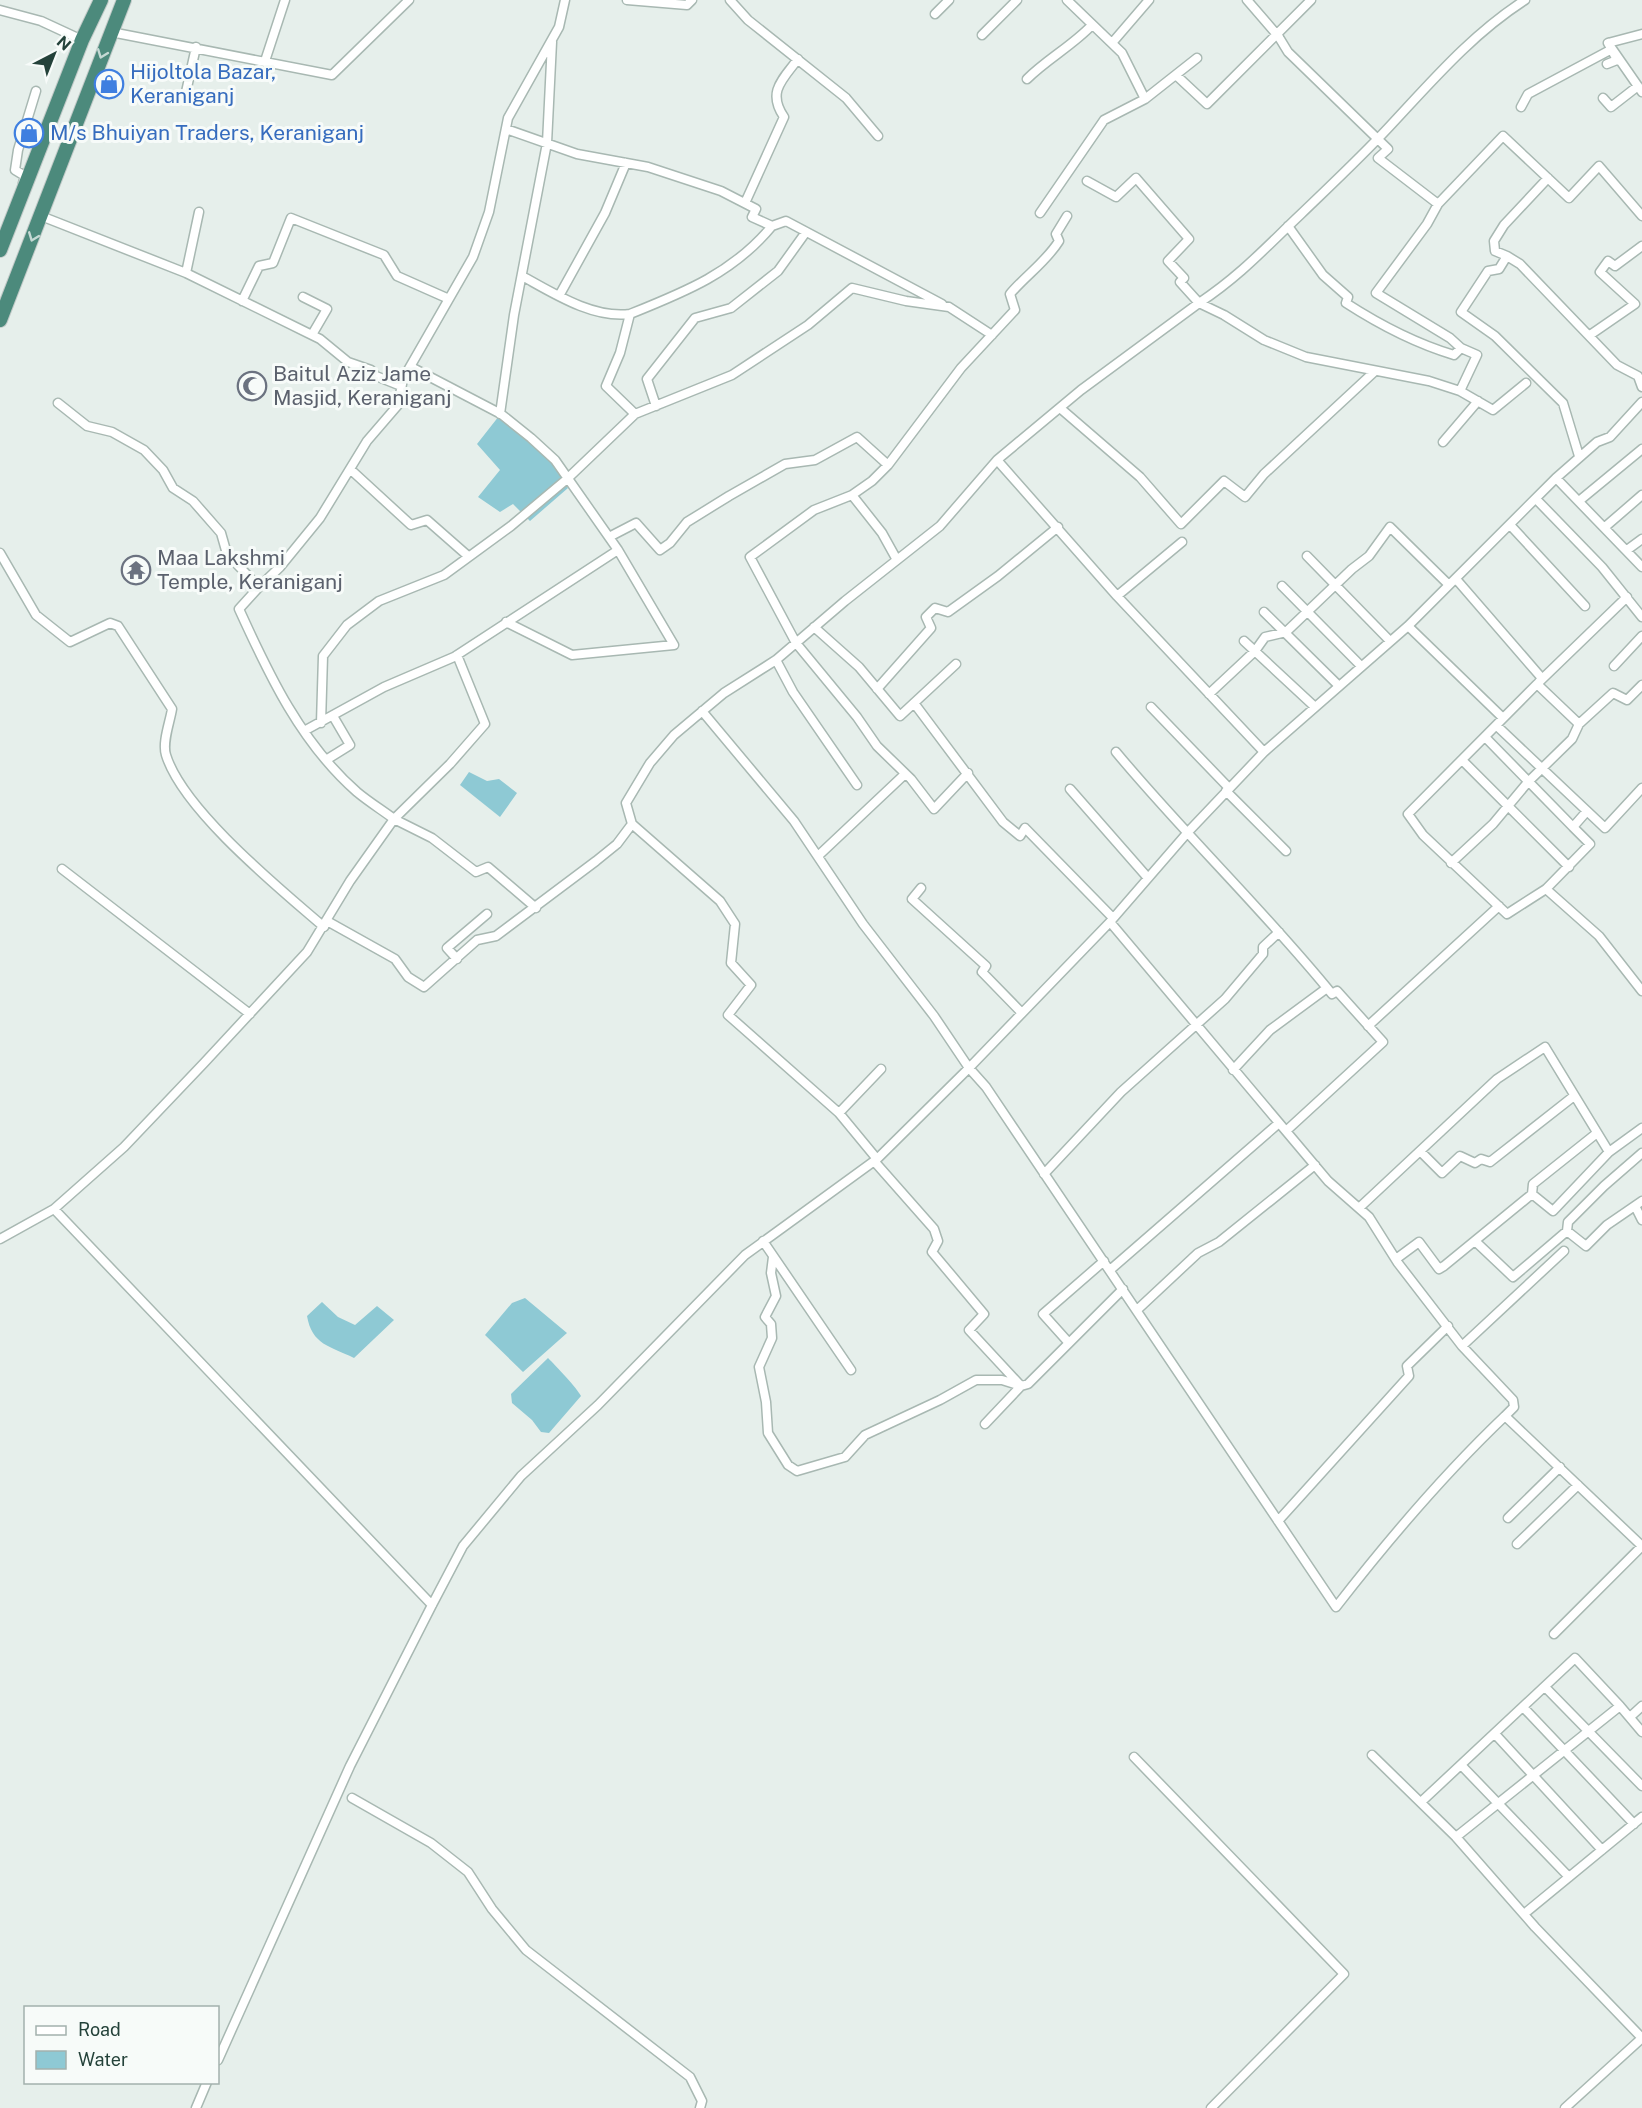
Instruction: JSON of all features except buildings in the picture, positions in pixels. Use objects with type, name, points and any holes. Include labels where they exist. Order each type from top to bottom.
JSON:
[{"type":"highway","points":[[0,250],[18,210],[82,40],[101,0]]},
{"type":"highway","points":[[0,320],[124,0]]},
{"type":"street","points":[[265,61],[285,0]]},
{"type":"street","points":[[111,32],[332,75],[410,0]]},
{"type":"street","points":[[536,908],[488,867],[476,872],[432,838],[394,819],[357,792],[326,760],[278,693],[239,609],[280,567],[320,518],[367,441],[398,405],[401,386],[473,257],[489,212],[507,118],[559,27],[565,0]]},
{"type":"street","points":[[627,0],[687,5],[692,0]]},
{"type":"street","points":[[730,0],[748,20],[846,98],[878,136]]},
{"type":"street","points":[[935,14],[949,0]]},
{"type":"street","points":[[982,35],[1017,0]]},
{"type":"street","points":[[1067,0],[1127,60],[1145,99]]},
{"type":"street","points":[[1112,43],[1149,0]]},
{"type":"street","points":[[1247,0],[1278,36],[1288,52],[1388,149],[1378,158],[1438,204]]},
{"type":"street","points":[[1177,76],[1208,104],[1278,36],[1311,0]]},
{"type":"street","points":[[1021,1386],[969,1330],[984,1314],[932,1252],[938,1241],[934,1229],[839,1113],[728,1015],[751,985],[731,963],[735,924],[720,901],[632,824],[626,803],[650,763],[702,711],[776,660],[940,526],[998,460],[1060,408],[1125,356],[1234,279],[1378,139],[1460,50],[1493,21],[1525,0]]},
{"type":"street","points":[[0,10],[41,21],[82,40]]},
{"type":"street","points":[[1027,79],[1044,62],[1058,54],[1092,25]]},
{"type":"street","points":[[1521,107],[1528,93],[1610,46],[1642,34]]},
{"type":"street","points":[[500,414],[522,276],[547,143],[552,39]]},
{"type":"street","points":[[1607,64],[1617,60],[1610,46]]},
{"type":"street","points":[[1603,98],[1611,108],[1640,89],[1610,46]]},
{"type":"street","points":[[186,92],[196,47]]},
{"type":"street","points":[[1040,213],[1104,120],[1145,99],[1197,58]]},
{"type":"street","points":[[745,203],[784,117],[777,106],[776,89],[798,59]]},
{"type":"street","points":[[18,210],[14,208],[25,176],[15,170],[18,150],[36,91]]},
{"type":"street","points":[[506,129],[578,154],[626,163],[722,191],[756,210],[752,217],[772,226]]},
{"type":"street","points":[[1460,392],[1477,355],[1461,348],[1450,338],[1376,293],[1427,224],[1438,204],[1503,136],[1569,198],[1599,166],[1642,216]]},
{"type":"street","points":[[558,296],[605,213],[626,163]]},
{"type":"street","points":[[1087,181],[1116,197],[1136,178],[1189,239],[1168,261],[1184,278],[1180,282],[1198,303],[1224,315],[1264,340],[1306,357],[1429,381],[1460,392],[1493,410],[1526,383]]},
{"type":"street","points":[[1548,178],[1504,225],[1494,241],[1495,251],[1520,264],[1617,364],[1638,376],[1642,387]]},
{"type":"street","points":[[186,273],[199,212]]},
{"type":"street","points":[[41,216],[186,273],[320,339],[348,362],[371,370],[376,376],[401,386]]},
{"type":"street","points":[[968,773],[934,809],[906,774],[877,746],[857,717],[796,643],[750,557],[814,510],[852,495],[888,465],[939,394],[1015,310],[1010,294],[1028,273],[1052,253],[1059,241],[1056,234],[1067,216]]},
{"type":"street","points":[[242,301],[259,266],[273,263],[291,218],[384,255],[397,276],[449,299]]},
{"type":"street","points":[[522,276],[558,296],[617,316],[630,314],[693,289],[752,250],[772,226],[786,221],[949,307],[992,335]]},
{"type":"street","points":[[1288,226],[1323,275],[1348,297],[1346,303],[1382,327],[1440,351],[1454,355],[1461,348]]},
{"type":"street","points":[[656,406],[647,379],[695,318],[731,308],[777,271],[806,232]]},
{"type":"street","points":[[1590,335],[1635,304],[1600,272],[1608,261],[1615,266],[1642,246]]},
{"type":"street","points":[[1507,256],[1499,268],[1488,271],[1461,312],[1495,336],[1563,403],[1580,456]]},
{"type":"street","points":[[321,723],[323,656],[347,625],[379,601],[444,574],[510,526],[567,479],[635,414],[732,375],[808,325],[852,288],[906,301],[949,307]]},
{"type":"street","points":[[303,297],[327,309],[313,333]]},
{"type":"street","points":[[630,314],[620,353],[606,386],[635,414]]},
{"type":"street","points":[[411,367],[500,414],[555,460],[618,550],[674,645],[572,655],[506,622]]},
{"type":"street","points":[[1060,408],[1140,477],[1181,524],[1224,481],[1245,497],[1264,474],[1374,372]]},
{"type":"street","points":[[1443,442],[1478,401]]},
{"type":"street","points":[[219,2058],[350,1766],[432,1605],[463,1546],[521,1476],[598,1405],[745,1255],[876,1160],[969,1068],[1112,920],[1188,832],[1263,752],[1407,626],[1511,526],[1556,478],[1597,441],[1610,437],[1642,402]]},
{"type":"street","points":[[58,403],[87,426],[112,432],[144,450],[163,470],[173,488],[193,501],[221,533],[227,554],[259,587]]},
{"type":"street","points":[[609,537],[636,523],[660,549],[670,543],[687,522],[785,464],[815,460],[857,437],[888,465]]},
{"type":"street","points":[[1579,501],[1642,449]]},
{"type":"street","points":[[998,460],[1117,596],[1263,752]]},
{"type":"street","points":[[350,469],[411,525],[427,520],[468,556]]},
{"type":"street","points":[[1556,478],[1642,567]]},
{"type":"street","points":[[852,495],[882,533],[897,560]]},
{"type":"street","points":[[1605,527],[1642,495]]},
{"type":"street","points":[[1536,500],[1602,567],[1642,617]]},
{"type":"street","points":[[1511,526],[1586,606]]},
{"type":"street","points":[[877,689],[931,628],[926,617],[935,608],[948,612],[998,576],[1058,527]]},
{"type":"street","points":[[1209,693],[1255,651],[1265,637],[1286,632],[1335,584],[1369,556],[1390,527],[1452,582],[1579,724]]},
{"type":"street","points":[[1627,550],[1642,539]]},
{"type":"street","points":[[1117,596],[1182,542]]},
{"type":"street","points":[[304,731],[384,687],[457,655],[618,550]]},
{"type":"street","points":[[0,553],[36,615],[70,642],[110,623],[118,626],[172,709],[165,752],[175,776],[192,801],[249,859],[325,924],[395,959],[408,977],[424,987],[477,940],[496,936],[536,908],[617,844],[632,824]]},
{"type":"street","points":[[1307,556],[1390,640]]},
{"type":"street","points":[[1282,586],[1361,666]]},
{"type":"street","points":[[1485,737],[1590,844],[1546,889],[1507,914],[1424,835],[1408,814],[1463,761],[1485,737],[1500,722],[1538,680],[1627,597]]},
{"type":"street","points":[[1264,612],[1339,686]]},
{"type":"street","points":[[1407,626],[1542,768],[1605,828],[1642,788]]},
{"type":"street","points":[[814,627],[859,667],[900,716],[956,664]]},
{"type":"street","points":[[1614,666],[1642,636]]},
{"type":"street","points":[[1244,641],[1315,707]]},
{"type":"street","points":[[0,1239],[54,1209],[124,1147],[308,952],[350,881],[394,819],[474,740],[485,724],[457,655]]},
{"type":"street","points":[[776,660],[793,692],[857,785]]},
{"type":"street","points":[[1451,862],[1493,824],[1528,782],[1572,739],[1579,724],[1613,693],[1627,700],[1642,685]]},
{"type":"street","points":[[702,711],[794,821],[969,1068],[986,1087],[1336,1607],[1372,1560],[1453,1466],[1514,1407],[1513,1400],[1462,1346],[1396,1259],[1369,1218],[1315,1166],[1195,1024],[1112,920],[1026,828],[1020,836],[1003,822],[914,703]]},
{"type":"street","points":[[1151,707],[1286,851]]},
{"type":"street","points":[[326,760],[350,745],[333,716]]},
{"type":"street","points":[[1116,753],[1161,807],[1188,832],[1332,994],[1337,992],[1383,1042],[1286,1131]]},
{"type":"street","points":[[1463,761],[1569,867]]},
{"type":"street","points":[[818,856],[906,774]]},
{"type":"street","points":[[1070,789],[1148,878]]},
{"type":"street","points":[[1573,827],[1587,811]]},
{"type":"street","points":[[62,869],[250,1014]]},
{"type":"street","points":[[921,888],[912,899],[986,966],[982,972],[1021,1012]]},
{"type":"street","points":[[1546,889],[1599,936],[1642,992]]},
{"type":"street","points":[[1368,1026],[1499,906]]},
{"type":"street","points":[[457,958],[447,948],[487,914]]},
{"type":"street","points":[[1044,1174],[1121,1092],[1225,999],[1263,954],[1263,947],[1279,932]]},
{"type":"street","points":[[1233,1070],[1270,1030],[1327,988]]},
{"type":"street","points":[[1359,1208],[1497,1079],[1545,1047],[1609,1152]]},
{"type":"street","points":[[839,1113],[880,1069]]},
{"type":"street","points":[[1420,1151],[1442,1173],[1460,1156],[1475,1162],[1481,1159],[1490,1162],[1574,1096]]},
{"type":"street","points":[[1110,1270],[1279,1123]]},
{"type":"street","points":[[1532,1194],[1553,1211],[1609,1152],[1642,1128]]},
{"type":"street","points":[[1396,1259],[1419,1242],[1439,1269],[1532,1194],[1533,1184],[1597,1133]]},
{"type":"street","points":[[1475,1241],[1513,1277],[1567,1231],[1568,1222],[1642,1153]]},
{"type":"street","points":[[1137,1310],[1198,1254],[1219,1242],[1315,1166]]},
{"type":"street","points":[[1567,1231],[1586,1246],[1608,1225],[1639,1204],[1642,1220]]},
{"type":"street","points":[[54,1209],[432,1605]]},
{"type":"street","points":[[763,1241],[851,1370]]},
{"type":"street","points":[[1462,1346],[1564,1251]]},
{"type":"street","points":[[773,1257],[771,1273],[776,1296],[765,1317],[771,1324],[772,1338],[759,1367],[766,1402],[768,1433],[789,1465],[797,1471],[845,1457],[865,1436],[976,1380],[1002,1380],[1021,1386]]},
{"type":"street","points":[[1069,1343],[1043,1314],[1104,1261]]},
{"type":"street","points":[[985,1424],[1021,1386],[1028,1384],[1123,1289]]},
{"type":"street","points":[[1278,1521],[1409,1376],[1407,1366],[1448,1326]]},
{"type":"street","points":[[1505,1416],[1642,1546],[1554,1634]]},
{"type":"street","points":[[1508,1518],[1560,1467]]},
{"type":"street","points":[[1517,1544],[1578,1485]]},
{"type":"street","points":[[1421,1802],[1575,1658],[1642,1732]]},
{"type":"street","points":[[1545,1687],[1642,1786]]},
{"type":"street","points":[[1456,1837],[1620,1706]]},
{"type":"street","points":[[1630,1717],[1642,1706]]},
{"type":"street","points":[[1523,1707],[1634,1824]]},
{"type":"street","points":[[1495,1734],[1602,1850]]},
{"type":"street","points":[[1372,1755],[1456,1837],[1524,1914],[1642,2038],[1565,2108]]},
{"type":"street","points":[[1134,1757],[1344,1974],[1212,2108]]},
{"type":"street","points":[[1462,1766],[1569,1877]]},
{"type":"street","points":[[352,1798],[431,1843],[468,1872],[492,1909],[526,1950],[690,2077],[702,2101],[700,2108]]},
{"type":"street","points":[[1524,1914],[1642,1817]]},
{"type":"street","points":[[196,2108],[206,2084]]},
{"type":"water","points":[[499,416],[553,462],[568,488],[530,521],[513,504],[500,512],[478,497],[500,470],[477,444]]},
{"type":"water","points":[[469,772],[487,781],[499,779],[517,793],[500,817],[460,785]]},
{"type":"water","points":[[525,1298],[567,1333],[523,1372],[485,1335],[512,1303]]},
{"type":"water","points":[[322,1302],[338,1317],[355,1325],[377,1306],[394,1320],[354,1358],[323,1343],[309,1326],[307,1316]]},
{"type":"water","points":[[548,1358],[581,1396],[549,1433],[541,1432],[532,1420],[512,1403],[511,1394]]},
{"type":"place","name":"Hijoltola Bazar, Keraniganj","points":[[109,84]]},
{"type":"place","name":"M/s Bhuiyan Traders, Keraniganj","points":[[29,133]]},
{"type":"place","name":"Baitul Aziz Jame Masjid, Keraniganj","points":[[252,386]]},
{"type":"place","name":"Maa Lakshmi Temple, Keraniganj","points":[[136,570]]}]
